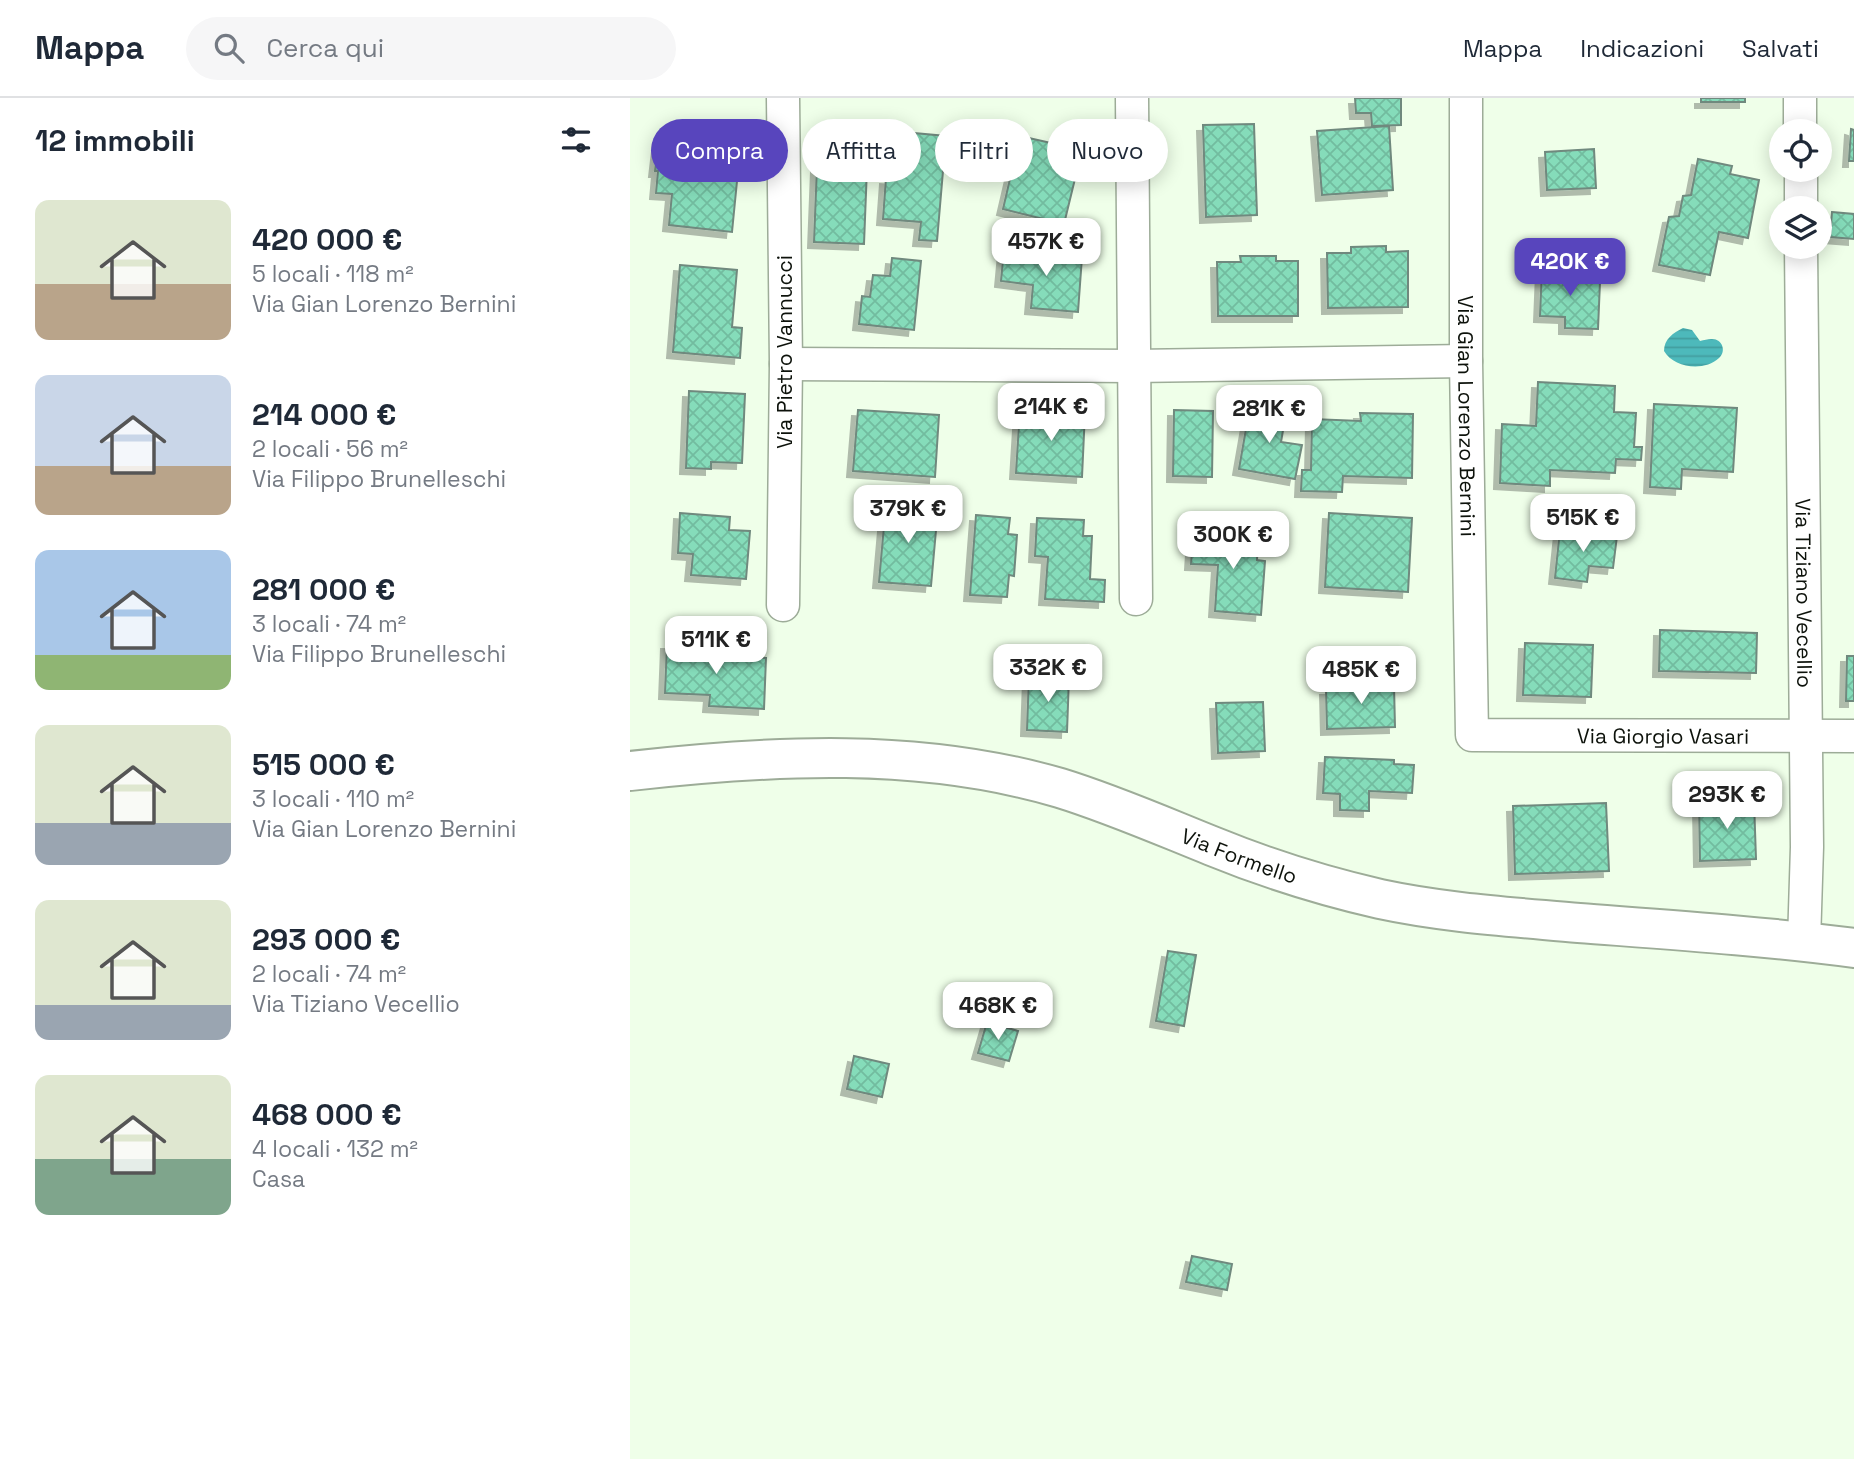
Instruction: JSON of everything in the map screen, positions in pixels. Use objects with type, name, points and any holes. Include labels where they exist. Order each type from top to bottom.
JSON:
[{"type":"main road","name":"Via Formello","points":[[630,771],[721,762],[819,757],[887,759],[968,768],[1027,779],[1062,789],[1246,859],[1327,886],[1381,899],[1500,916],[1854,948]]},
{"type":"street","name":"Via Pietro Vannucci","points":[[783,98],[786,364],[783,606]]},
{"type":"street","points":[[1132,98],[1136,599]]},
{"type":"street","name":"Via Gian Lorenzo Bernini","points":[[1466,98],[1466,361],[1472,735]]},
{"type":"street","points":[[1800,98],[1800,119]]},
{"type":"street","name":"Via Tiziano Vecellio","points":[[1801,259],[1807,737],[1804,942]]},
{"type":"street","points":[[786,364],[1134,366],[1466,361]]},
{"type":"street","name":"Via Giorgio Vasari","points":[[1472,735],[1854,736]]},
{"type":"water","points":[[1683,328],[1692,330],[1700,341],[1718,341],[1723,349],[1719,358],[1705,365],[1690,366],[1669,357],[1664,347],[1670,337]]},
{"type":"building","points":[[1355,98],[1401,98],[1401,125],[1372,126],[1371,113],[1356,113]]},
{"type":"building","points":[[1701,98],[1745,98],[1745,102],[1701,102]]},
{"type":"building","points":[[1254,124],[1257,215],[1206,217],[1203,125]]},
{"type":"building","points":[[1389,126],[1393,190],[1322,195],[1317,131]]},
{"type":"building","points":[[1851,129],[1854,130],[1854,161],[1849,161]]},
{"type":"building","points":[[921,134],[935,135],[935,182],[942,182],[937,241],[919,240],[921,222],[883,219],[886,182],[921,182]]},
{"type":"building","points":[[1033,139],[1047,142],[1047,182],[1074,182],[1064,224],[1003,209],[1009,182],[1033,182]]},
{"type":"building","points":[[1594,149],[1596,188],[1547,190],[1545,152]]},
{"type":"building","points":[[1698,159],[1732,166],[1730,174],[1759,180],[1748,238],[1719,232],[1710,275],[1659,265],[1669,217],[1679,216],[1683,196],[1691,195]]},
{"type":"building","points":[[657,182],[737,182],[732,232],[669,225],[672,194],[656,193]]},
{"type":"building","points":[[816,182],[866,182],[864,244],[814,242]]},
{"type":"building","points":[[1832,212],[1854,214],[1854,239],[1832,237]]},
{"type":"building","points":[[1386,246],[1386,252],[1408,251],[1408,307],[1328,308],[1327,253],[1351,253],[1351,247]]},
{"type":"building","points":[[1004,249],[1082,257],[1078,312],[1031,308],[1033,285],[1001,281]]},
{"type":"building","points":[[1240,256],[1276,256],[1276,261],[1298,261],[1298,316],[1218,316],[1217,262],[1241,262]]},
{"type":"building","points":[[892,258],[921,261],[914,330],[859,324],[862,296],[870,297],[873,275],[890,276]]},
{"type":"building","points":[[680,265],[737,270],[732,327],[742,328],[740,358],[673,352]]},
{"type":"building","points":[[1542,268],[1581,270],[1581,282],[1600,282],[1598,329],[1565,328],[1565,317],[1540,316]]},
{"type":"building","points":[[1538,382],[1615,386],[1614,412],[1636,413],[1634,447],[1642,447],[1641,460],[1616,459],[1615,473],[1550,470],[1550,486],[1500,483],[1502,424],[1536,426]]},
{"type":"building","points":[[689,391],[745,394],[742,463],[711,462],[711,469],[686,468]]},
{"type":"building","points":[[1654,404],[1737,408],[1733,472],[1682,469],[1681,489],[1650,487]]},
{"type":"building","points":[[1250,406],[1286,413],[1281,442],[1302,445],[1295,479],[1239,469]]},
{"type":"building","points":[[1020,408],[1085,412],[1082,477],[1016,473]]},
{"type":"building","points":[[858,410],[939,415],[935,477],[853,471]]},
{"type":"building","points":[[1174,410],[1213,411],[1212,477],[1173,476]]},
{"type":"building","points":[[1360,413],[1413,414],[1412,478],[1343,476],[1342,492],[1301,491],[1302,470],[1311,470],[1312,419],[1361,421]]},
{"type":"building","points":[[886,503],[938,508],[931,586],[879,582]]},
{"type":"building","points":[[680,513],[730,517],[729,530],[750,531],[746,579],[691,575],[693,554],[678,553]]},
{"type":"building","points":[[1329,513],[1412,518],[1408,592],[1325,587]]},
{"type":"building","points":[[976,515],[1010,518],[1008,534],[1017,535],[1014,576],[1009,575],[1007,597],[970,595]]},
{"type":"building","points":[[1037,518],[1084,520],[1083,536],[1092,536],[1090,579],[1105,580],[1104,602],[1045,599],[1048,557],[1035,556]]},
{"type":"building","points":[[1560,530],[1617,536],[1613,568],[1589,566],[1587,582],[1555,578]]},
{"type":"building","points":[[1193,533],[1258,538],[1257,560],[1265,561],[1261,615],[1215,611],[1218,565],[1191,564]]},
{"type":"building","points":[[1660,630],[1757,633],[1756,673],[1659,671]]},
{"type":"building","points":[[667,643],[707,644],[706,655],[766,658],[764,709],[709,706],[710,695],[665,693]]},
{"type":"building","points":[[1525,643],[1593,645],[1591,697],[1523,695]]},
{"type":"building","points":[[1847,656],[1854,656],[1854,701],[1846,701]]},
{"type":"building","points":[[1029,675],[1069,677],[1067,732],[1027,730]]},
{"type":"building","points":[[1372,676],[1372,687],[1394,686],[1395,727],[1327,729],[1326,689],[1348,689],[1348,677]]},
{"type":"building","points":[[1263,702],[1265,751],[1218,753],[1216,703]]},
{"type":"building","points":[[1325,757],[1394,760],[1394,764],[1414,765],[1412,793],[1369,791],[1369,811],[1340,810],[1340,794],[1323,793]]},
{"type":"building","points":[[1754,801],[1756,859],[1700,861],[1699,802]]},
{"type":"building","points":[[1606,803],[1609,871],[1515,874],[1513,806]]},
{"type":"building","points":[[1168,951],[1196,955],[1184,1026],[1156,1021]]},
{"type":"building","points":[[987,1022],[1018,1031],[1009,1061],[978,1053]]},
{"type":"building","points":[[854,1056],[889,1064],[882,1097],[847,1089]]},
{"type":"building","points":[[1192,1256],[1232,1264],[1227,1290],[1186,1282]]}]
